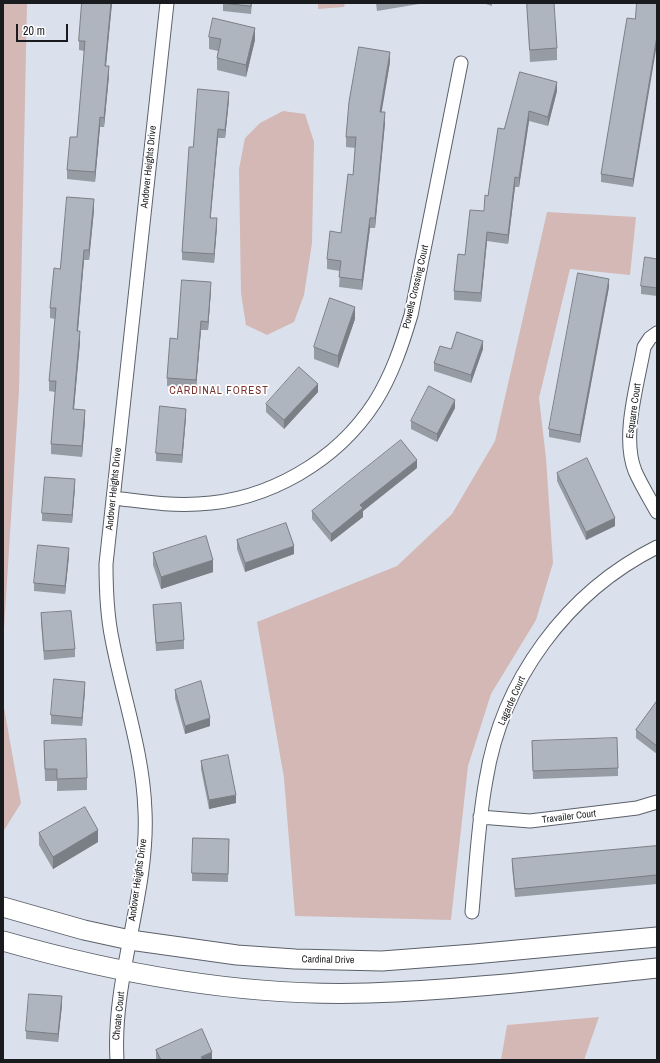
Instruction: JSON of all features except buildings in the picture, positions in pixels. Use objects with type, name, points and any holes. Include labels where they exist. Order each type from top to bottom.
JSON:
[{"type":"main road","name":"Cardinal Drive","points":[[3,907],[84,930],[130,940],[244,955],[295,959],[382,961],[657,937]]},
{"type":"main road","points":[[3,941],[125,972],[226,987],[297,992],[369,993],[461,988],[657,968]]},
{"type":"street","name":"Andover Heights Drive","points":[[125,972],[144,851],[145,812],[141,766],[111,638],[106,602],[106,564],[167,3]]},
{"type":"street","name":"Powells Crossing Court","points":[[113,498],[167,504],[197,504],[221,502],[250,495],[279,484],[310,467],[331,451],[354,428],[374,402],[386,383],[402,346],[411,315],[461,63]]},
{"type":"street","name":"Esquarre Court","points":[[657,333],[650,338],[644,347],[629,433],[630,453],[635,471],[657,512]]},
{"type":"street","name":"Lagarde Court","points":[[472,912],[480,817],[486,778],[495,742],[508,706],[536,653],[558,624],[584,598],[612,574],[657,547]]},
{"type":"street","name":"Travailer Court","points":[[480,817],[530,822],[637,808],[657,802]]},
{"type":"street","name":"Choate Court","points":[[117,1060],[118,1013],[125,972]]},
{"type":"shaded area","points":[[3,3],[27,3],[19,391],[3,645]]},
{"type":"shaded area","points":[[318,3],[345,3],[344,7],[318,9]]},
{"type":"shaded area","points":[[283,111],[305,114],[314,142],[312,243],[304,295],[294,322],[267,335],[246,325],[241,294],[239,169],[245,138],[260,123]]},
{"type":"shaded area","points":[[547,212],[636,217],[630,275],[570,269],[539,398],[546,458],[553,563],[536,620],[491,694],[468,766],[451,920],[295,916],[284,778],[257,622],[397,566],[452,514],[495,441]]},
{"type":"shaded area","points":[[3,702],[21,803],[3,832]]},
{"type":"shaded area","points":[[599,1017],[584,1060],[501,1060],[507,1025]]},
{"type":"district","name":"CARDINAL FOREST","points":[[219,391]]}]
